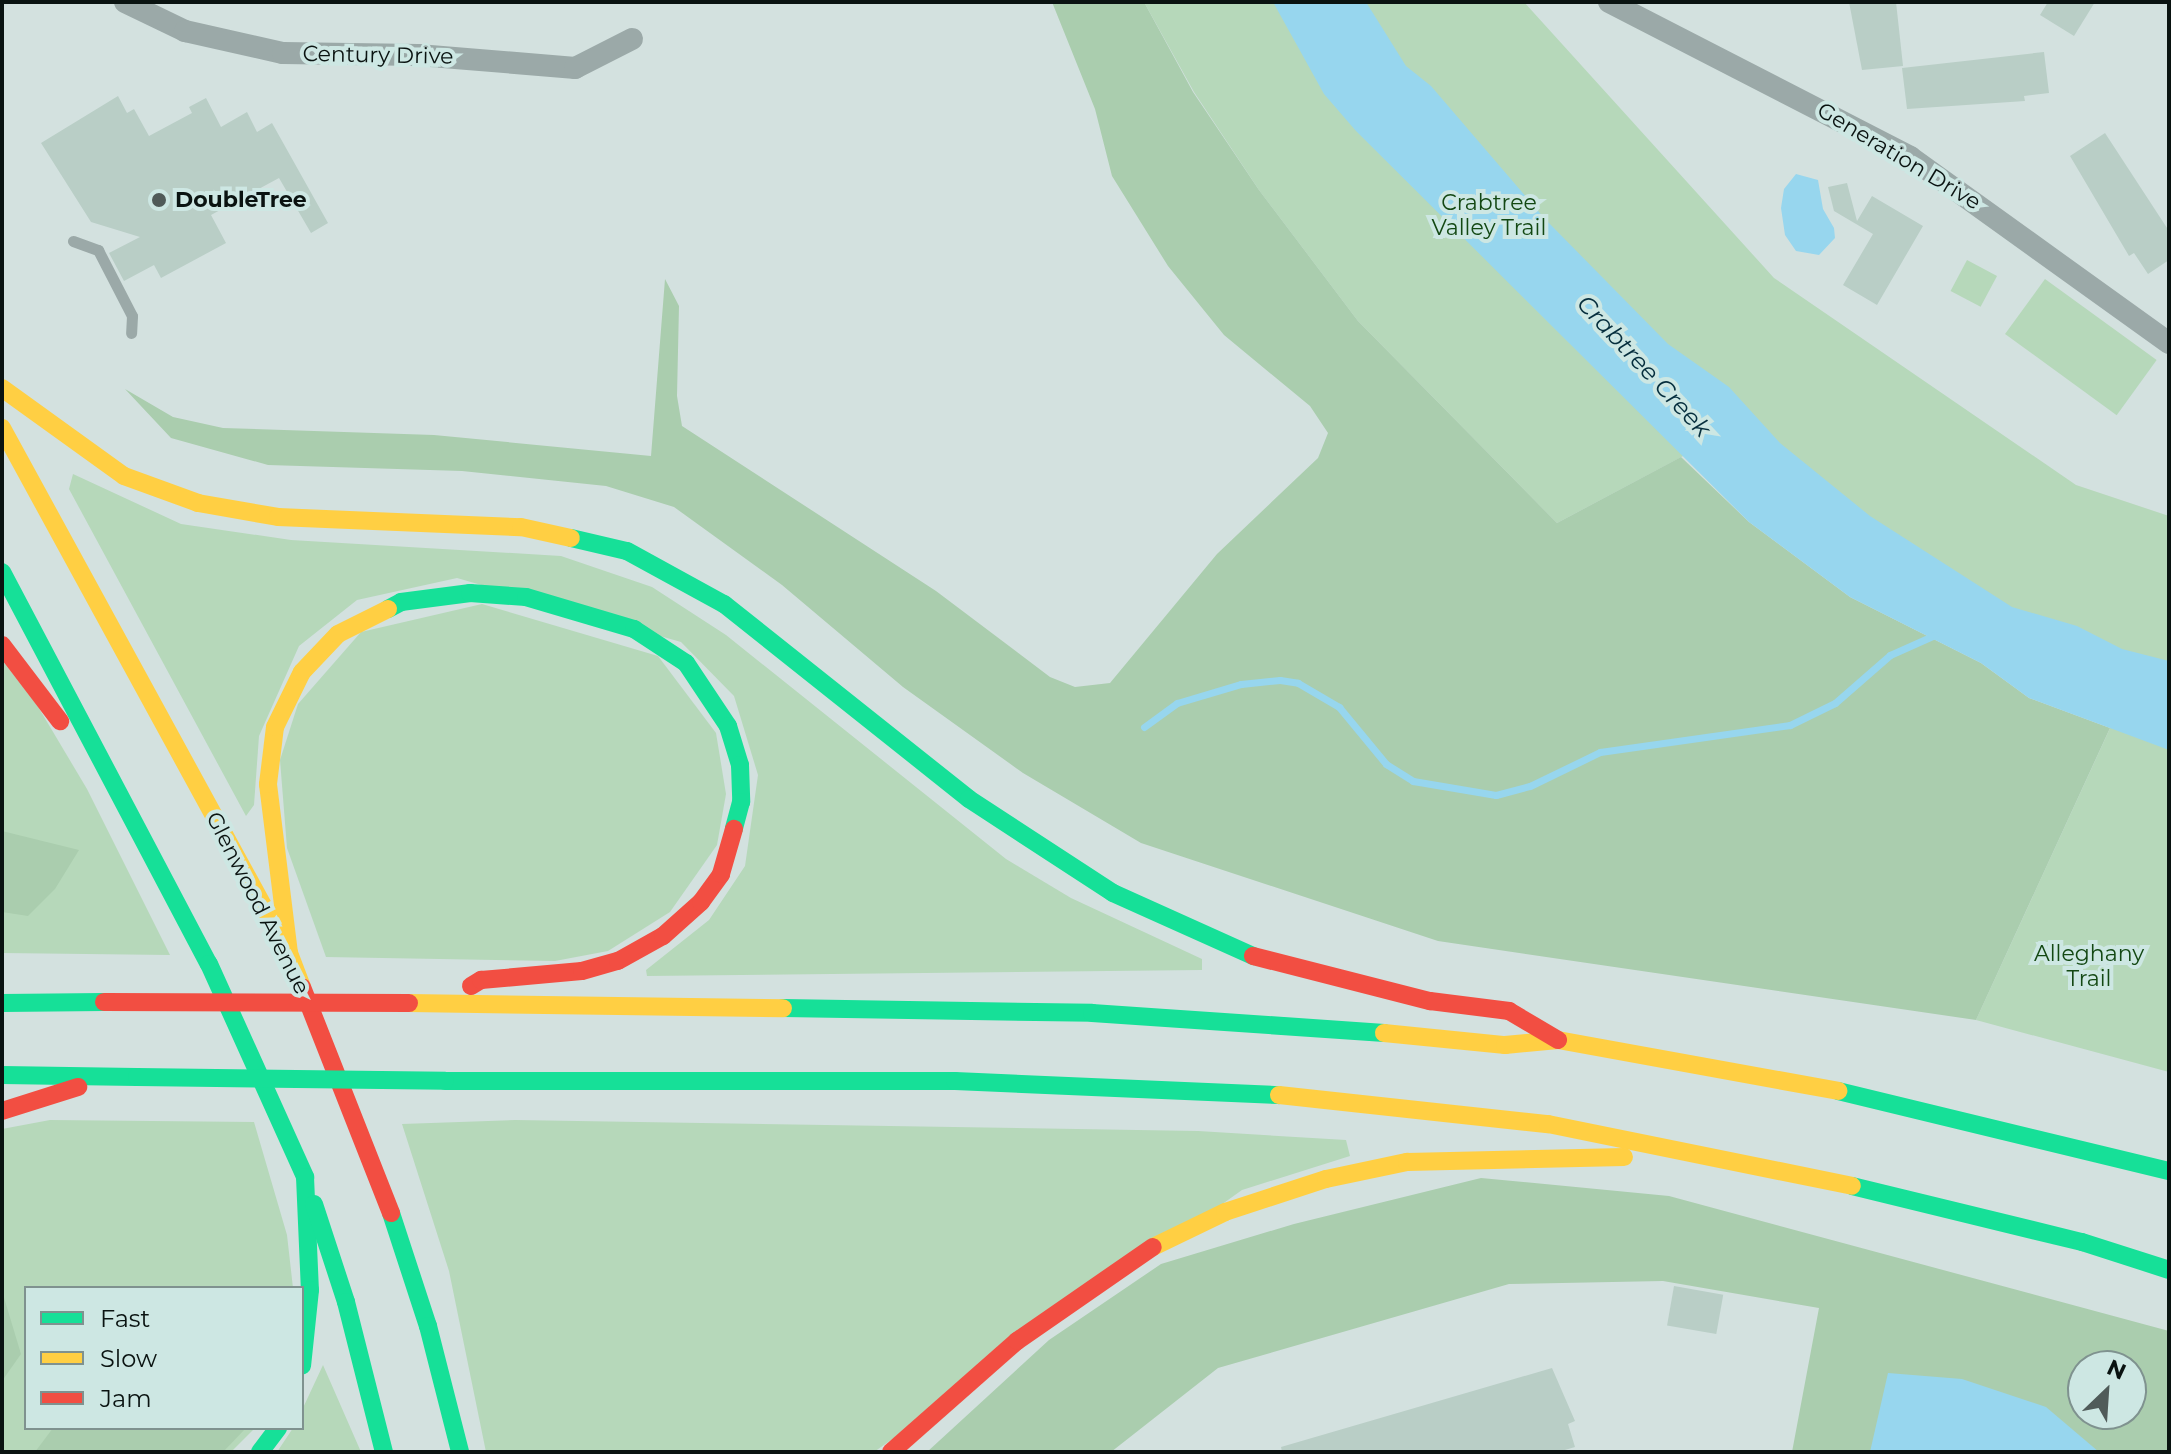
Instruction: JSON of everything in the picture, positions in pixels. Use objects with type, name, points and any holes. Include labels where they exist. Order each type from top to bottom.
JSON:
[{"type":"main road","points":[[2,388],[124,476],[198,503],[278,517],[521,527],[627,551],[724,604],[969,799],[1113,893],[1268,962],[1430,1001],[1509,1011],[1558,1040]]},
{"type":"main road","name":"Glenwood Avenue","points":[[2,428],[289,953],[388,1204],[428,1326],[460,1452]]},
{"type":"main road","points":[[2,572],[134,817],[215,978],[305,1177],[346,1302],[384,1452]]},
{"type":"main road","points":[[289,953],[268,810],[270,755],[290,691],[338,634],[401,602],[470,593],[554,602],[658,642],[704,684],[736,746],[741,802],[721,874],[683,919],[618,961],[582,971],[481,980],[446,1002]]},
{"type":"main road","points":[[2,645],[134,817]]},
{"type":"main road","points":[[2,995],[41,1002]]},
{"type":"main road","points":[[2,1003],[446,1002],[1092,1013],[1327,1027],[1505,1045],[1558,1040],[1876,1098],[2169,1171]]},
{"type":"main road","points":[[2,1075],[445,1081],[955,1081],[1261,1093],[1548,1124],[1951,1208],[2169,1270]]},
{"type":"main road","points":[[2,1111],[111,1076]]},
{"type":"main road","points":[[891,1452],[1017,1341],[1092,1285],[1159,1243],[1225,1212],[1326,1179],[1407,1162],[1484,1156],[1715,1157]]},
{"type":"main road","points":[[304,1347],[310,1290],[305,1177]]},
{"type":"main road","points":[[260,1452],[276,1430]]},
{"type":"street","name":"Century Drive","points":[[125,2],[185,31],[283,53],[418,55],[575,68],[632,39]]},
{"type":"street","name":"Generation Drive","points":[[1609,2],[1910,157],[2169,343]]},
{"type":"lane","points":[[73,241],[98,250],[132,316],[131,333]]},
{"type":"green space","points":[[1052,2],[1144,2],[1193,92],[1259,190],[1358,321],[1557,523],[1681,457],[1749,522],[1850,597],[1981,663],[2029,698],[2110,728],[1976,1020],[1438,941],[1141,843],[1023,773],[903,687],[782,585],[674,507],[606,486],[462,471],[268,465],[171,438],[125,389],[173,417],[223,428],[434,435],[651,456],[665,279],[679,306],[677,396],[682,426],[936,591],[1050,677],[1075,687],[1110,683],[1217,554],[1318,458],[1328,433],[1310,406],[1224,335],[1168,266],[1112,176],[1095,109]]},
{"type":"green space","name":"Crabtree Valley Trail","points":[[1144,2],[1524,2],[1774,278],[2076,485],[2169,516],[2169,1072],[1976,1020],[2134,676],[2037,650],[1717,438],[1557,523],[1358,321],[1259,190],[1194,92]]},
{"type":"green space","points":[[1967,260],[1997,276],[1981,307],[1951,291]]},
{"type":"green space","points":[[2045,279],[2157,360],[2117,415],[2005,334]]},
{"type":"green space","points":[[73,474],[181,524],[291,540],[561,556],[652,587],[726,635],[1006,859],[1071,898],[1202,959],[1202,970],[647,976],[646,970],[709,920],[745,866],[758,775],[734,696],[681,642],[457,578],[357,600],[299,646],[259,736],[254,805],[246,816],[69,489]]},
{"type":"green space","points":[[482,604],[658,656],[716,733],[726,794],[717,845],[670,912],[608,951],[555,961],[326,957],[287,848],[280,760],[298,704],[361,632]]},
{"type":"green space","points":[[2,660],[37,705],[87,789],[170,955],[2,953]]},
{"type":"green space","points":[[2,831],[79,850],[55,889],[28,916],[2,912]]},
{"type":"green space","points":[[50,1120],[254,1122],[287,1235],[293,1286],[24,1286],[24,1430],[253,1430],[231,1452],[2,1452],[2,1129]]},
{"type":"green space","points":[[515,1120],[1198,1131],[1346,1140],[1350,1156],[1242,1190],[874,1452],[486,1452],[449,1271],[402,1124]]},
{"type":"green space","points":[[1481,1178],[1669,1196],[2169,1331],[2169,1452],[1792,1452],[1819,1308],[1663,1281],[1509,1284],[1218,1368],[1111,1452],[927,1452],[1049,1340],[1161,1264],[1294,1224]]},
{"type":"green space","points":[[2,1291],[21,1354],[2,1381]]},
{"type":"green space","points":[[323,1365],[361,1452],[277,1452],[292,1430],[304,1430],[304,1406]]},
{"type":"green space","points":[[52,1430],[244,1430],[223,1452],[35,1452]]},
{"type":"water","name":"Crabtree Creek","points":[[1273,2],[1366,2],[1406,66],[1431,86],[1545,219],[1668,344],[1729,387],[1780,443],[1870,516],[2012,607],[2077,626],[2122,649],[2169,661],[2169,750],[2029,698],[1981,663],[1850,597],[1749,522],[1356,131],[1324,94]]},
{"type":"water","points":[[1796,174],[1818,180],[1823,209],[1834,228],[1835,238],[1819,255],[1796,251],[1785,235],[1781,208],[1784,189]]},
{"type":"water","points":[[1888,1373],[1962,1379],[2046,1407],[2067,1425],[2067,1430],[2073,1430],[2099,1452],[1870,1452]]},
{"type":"building","points":[[1849,2],[1896,2],[1903,66],[1862,70]]},
{"type":"building","points":[[2048,2],[2095,2],[2074,36],[2040,15]]},
{"type":"building","points":[[2044,52],[2049,93],[2024,96],[2025,101],[1907,109],[1902,68]]},
{"type":"building","name":"DoubleTree","points":[[118,96],[127,113],[134,109],[149,136],[192,113],[189,107],[206,98],[221,127],[247,112],[257,132],[272,123],[328,223],[311,233],[279,178],[211,215],[226,243],[161,278],[154,265],[124,281],[109,253],[140,237],[91,222],[41,143]]},
{"type":"building","points":[[2105,133],[2169,231],[2169,260],[2148,274],[2134,253],[2129,256],[2070,156]]},
{"type":"building","points":[[1847,183],[1857,221],[1872,196],[1923,226],[1877,305],[1843,285],[1873,234],[1834,211],[1828,187]]},
{"type":"building","points":[[1674,1286],[1723,1295],[1716,1334],[1667,1325]]},
{"type":"building","points":[[1552,1368],[1575,1421],[1568,1424],[1575,1447],[1558,1452],[1282,1452],[1281,1447]]},
{"type":"waterway","points":[[1144,727],[1177,703],[1241,684],[1280,680],[1298,683],[1339,707],[1386,764],[1413,781],[1496,795],[1530,786],[1600,752],[1790,725],[1835,703],[1890,655],[1935,635]]},
{"type":"traffic: fast","points":[[571,538],[627,551],[724,604],[969,799],[1113,893],[1253,956]]},
{"type":"traffic: fast","points":[[2,572],[209,964],[305,1177],[310,1290],[304,1347]]},
{"type":"traffic: fast","points":[[388,609],[401,602],[470,593],[526,597],[634,629],[686,663],[728,726],[740,765],[741,802],[734,829]]},
{"type":"traffic: fast","points":[[2,1003],[104,1002]]},
{"type":"traffic: fast","points":[[783,1008],[1092,1013],[1384,1033]]},
{"type":"traffic: fast","points":[[2,1075],[137,1077]]},
{"type":"traffic: fast","points":[[137,1077],[445,1081]]},
{"type":"traffic: fast","points":[[445,1081],[955,1081],[1279,1095]]},
{"type":"traffic: fast","points":[[1838,1091],[2169,1171]]},
{"type":"traffic: fast","points":[[1852,1186],[2082,1242],[2169,1270]]},
{"type":"traffic: fast","points":[[314,1204],[346,1302],[384,1452]]},
{"type":"traffic: fast","points":[[391,1213],[428,1326],[460,1452]]},
{"type":"traffic: fast","points":[[260,1452],[276,1430]]},
{"type":"traffic: slow","points":[[2,388],[124,476],[198,503],[278,517],[521,527],[571,538]]},
{"type":"traffic: slow","points":[[2,428],[289,953],[302,987]]},
{"type":"traffic: slow","points":[[289,953],[268,784],[275,727],[302,672],[338,634],[388,609]]},
{"type":"traffic: slow","points":[[409,1003],[783,1008]]},
{"type":"traffic: slow","points":[[1384,1033],[1505,1045],[1558,1040],[1838,1091]]},
{"type":"traffic: slow","points":[[1279,1095],[1548,1124],[1852,1186]]},
{"type":"traffic: slow","points":[[1153,1247],[1225,1212],[1326,1179],[1407,1162],[1624,1157]]},
{"type":"traffic: jam","points":[[2,645],[60,721]]},
{"type":"traffic: jam","points":[[471,986],[481,980],[582,971],[618,961],[663,936],[701,902],[721,874],[734,829]]},
{"type":"traffic: jam","points":[[1253,956],[1430,1001],[1509,1011],[1558,1040]]},
{"type":"traffic: jam","points":[[302,987],[391,1213]]},
{"type":"traffic: jam","points":[[104,1002],[409,1003]]},
{"type":"traffic: jam","points":[[2,1111],[78,1087]]},
{"type":"traffic: jam","points":[[891,1452],[1017,1341],[1153,1247]]},
{"type":"place","name":"DoubleTree","points":[[159,200]]},
{"type":"park label","name":"Alleghany Trail","points":[[2089,966]]}]
